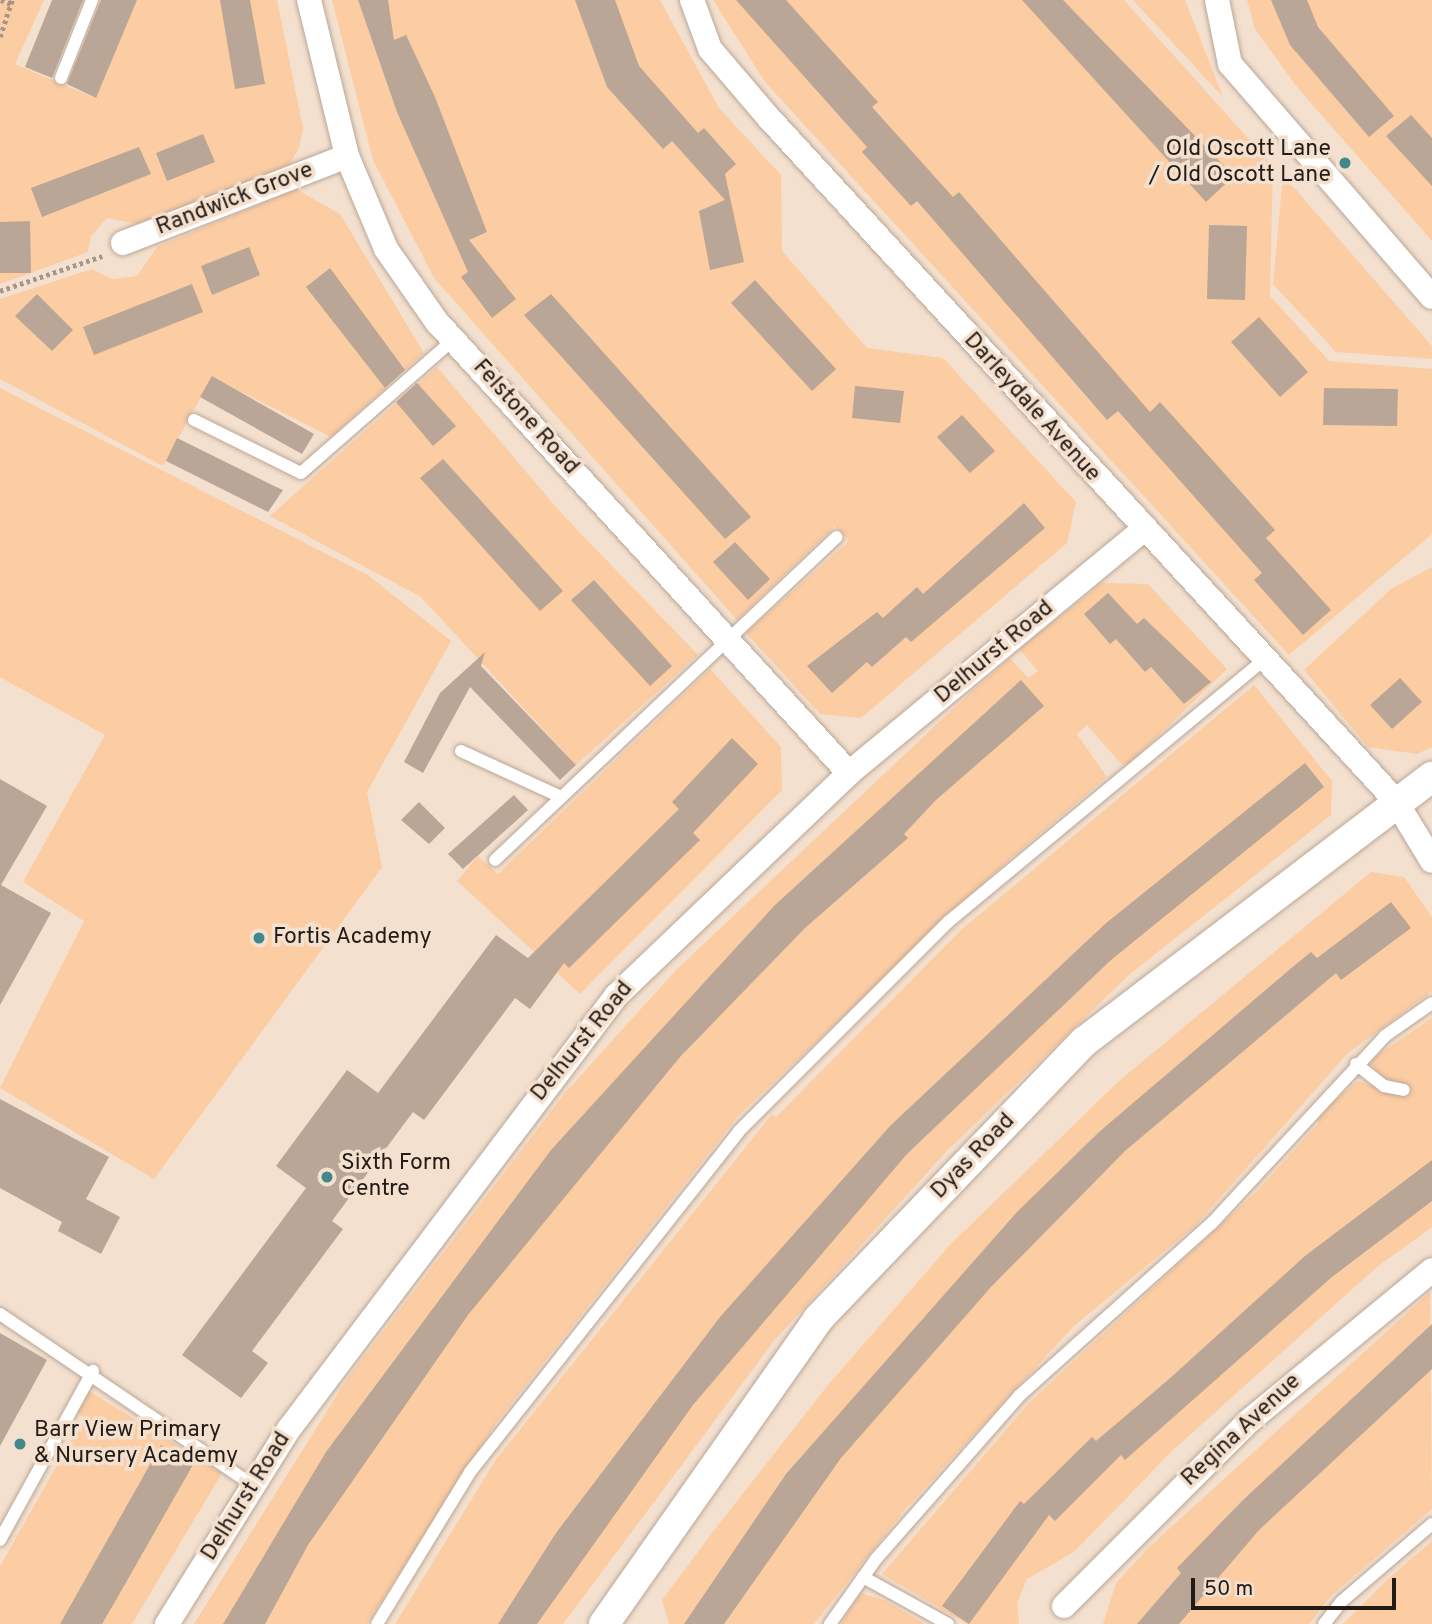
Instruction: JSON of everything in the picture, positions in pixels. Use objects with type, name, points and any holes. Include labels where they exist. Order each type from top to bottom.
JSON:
[{"type":"street","name":"Felstone Road","points":[[309,0],[348,156],[386,249],[453,340],[849,773]]},
{"type":"street","name":"Darleydale Avenue","points":[[692,0],[710,49],[1142,531],[1395,800],[1432,861]]},
{"type":"street","points":[[1217,0],[1230,64],[1432,297]]},
{"type":"street","name":"Randwick Grove","points":[[123,243],[348,156]]},
{"type":"street","name":"Delhurst Road","points":[[167,1624],[253,1485],[616,996],[849,773],[1142,531]]},
{"type":"street","name":"Dyas Road","points":[[604,1624],[837,1299],[1085,1041],[1395,800],[1432,777]]},
{"type":"street","name":"Regina Avenue","points":[[1064,1606],[1248,1421],[1430,1275]]},
{"type":"lane","points":[[61,78],[92,0]]},
{"type":"lane","points":[[194,420],[301,472],[453,340]]},
{"type":"lane","points":[[495,860],[837,537]]},
{"type":"lane","points":[[377,1624],[470,1472],[739,1131],[948,922],[1264,660]]},
{"type":"lane","points":[[461,751],[561,797]]},
{"type":"lane","points":[[831,1624],[863,1577],[1019,1396],[1212,1223],[1356,1064],[1432,1003]]},
{"type":"lane","points":[[1356,1064],[1384,1086],[1404,1090]]},
{"type":"lane","points":[[0,1314],[93,1371],[253,1485]]},
{"type":"lane","points":[[0,1540],[93,1371]]},
{"type":"lane","points":[[1324,1624],[1341,1602],[1432,1524]]},
{"type":"lane","points":[[863,1577],[948,1624]]},
{"type":"path","points":[[0,37],[11,2],[1,0]]},
{"type":"path","points":[[0,291],[123,243]]},
{"type":"shaded area","points":[[0,0],[44,0],[15,64],[95,98],[136,0],[277,0],[303,128],[299,148],[287,169],[144,225],[107,218],[91,236],[88,252],[0,284]]},
{"type":"shaded area","points":[[332,0],[660,0],[719,108],[781,175],[782,251],[867,348],[943,358],[1076,502],[1067,543],[861,718],[820,714],[746,633],[849,541],[835,526],[737,620],[434,278],[373,160]]},
{"type":"shaded area","points":[[713,0],[1124,0],[1273,166],[1270,296],[1329,361],[1432,369],[1432,534],[1289,655],[765,82]]},
{"type":"shaded area","points":[[1133,0],[1185,0],[1223,97]]},
{"type":"shaded area","points":[[1247,0],[1432,0],[1432,241],[1297,87],[1255,29]]},
{"type":"shaded area","points":[[1283,175],[1432,346],[1432,359],[1336,352],[1273,284]]},
{"type":"shaded area","points":[[296,189],[340,214],[424,353],[331,437],[212,377],[163,466],[0,379],[0,299],[92,269],[112,279],[137,276],[157,247]]},
{"type":"shaded area","points":[[437,367],[562,514],[698,655],[576,765],[421,597],[270,516]]},
{"type":"shaded area","points":[[0,388],[368,575],[451,641],[367,792],[382,867],[154,1179],[0,1088],[84,921],[23,882],[105,735],[0,677]]},
{"type":"shaded area","points":[[1432,567],[1432,747],[1417,754],[1368,747],[1304,670],[1391,589]]},
{"type":"shaded area","points":[[1102,583],[1148,584],[1227,669],[1129,764],[1122,765],[1087,725],[1077,734],[1107,777],[1003,865],[738,1116],[496,1423],[367,1624],[194,1624],[347,1379],[565,1093],[676,970],[972,691],[1010,658],[1028,678],[1038,671],[1019,649]]},
{"type":"shaded area","points":[[710,669],[781,747],[782,790],[580,994],[457,881],[478,856],[498,874]]},
{"type":"shaded area","points":[[1254,685],[1332,781],[1331,815],[1130,974],[946,1152],[774,1341],[563,1624],[395,1624],[495,1461],[772,1114],[776,1117],[962,929]]},
{"type":"shaded area","points":[[1371,872],[1404,877],[1432,917],[1432,991],[1347,1054],[1196,1225],[1074,1326],[907,1507],[814,1624],[669,1624],[662,1600],[828,1385],[950,1245],[1119,1081]]},
{"type":"shaded area","points":[[1432,1018],[1432,1227],[1377,1267],[1173,1450],[1074,1552],[1027,1579],[1017,1603],[1019,1624],[967,1624],[882,1574],[1030,1402],[1256,1192],[1319,1123],[1315,1117],[1358,1081],[1408,1097],[1409,1087],[1384,1081],[1369,1061]]},
{"type":"shaded area","points":[[1430,1292],[1432,1509],[1331,1596],[1309,1624],[1103,1624],[1116,1583],[1149,1547]]},
{"type":"shaded area","points":[[87,1390],[222,1473],[132,1624],[0,1624],[0,1566],[84,1418],[74,1410]]},
{"type":"shaded area","points":[[1432,1541],[1432,1624],[1343,1624],[1390,1577]]},
{"type":"shaded area","points":[[860,1593],[884,1600],[925,1624],[841,1624]]},
{"type":"building","points":[[52,0],[83,0],[52,78],[25,67]]},
{"type":"building","points":[[101,0],[137,0],[96,98],[67,84]]},
{"type":"building","points":[[220,0],[250,0],[265,84],[235,89]]},
{"type":"building","points":[[358,0],[388,0],[394,40],[406,35],[435,97],[487,232],[469,240],[516,299],[492,318],[461,277],[468,272],[397,112]]},
{"type":"building","points":[[575,0],[615,0],[639,66],[698,133],[704,128],[736,164],[725,174],[744,262],[710,270],[699,211],[725,200],[672,141],[663,149],[607,87]]},
{"type":"building","points":[[736,0],[786,0],[878,102],[872,107],[953,197],[959,192],[1150,412],[1160,402],[1275,530],[1266,538],[1331,610],[1303,635],[1254,580],[1262,573],[1118,411],[1107,420],[917,201],[911,206],[862,152],[867,147]]},
{"type":"building","points":[[1022,0],[1063,0],[1234,176],[1206,202]]},
{"type":"building","points":[[1271,0],[1307,0],[1318,27],[1394,116],[1369,137],[1290,45]]},
{"type":"building","points":[[1411,115],[1432,138],[1432,186],[1386,136]]},
{"type":"building","points":[[203,134],[215,162],[167,181],[156,153]]},
{"type":"building","points":[[139,147],[151,174],[42,217],[31,188]]},
{"type":"building","points":[[30,221],[31,273],[0,273],[0,222]]},
{"type":"building","points":[[1209,225],[1247,226],[1245,300],[1207,299]]},
{"type":"building","points":[[249,247],[260,275],[212,295],[201,266]]},
{"type":"building","points":[[330,268],[405,370],[385,388],[306,287]]},
{"type":"building","points":[[755,280],[836,369],[812,391],[731,303]]},
{"type":"building","points":[[192,284],[203,312],[94,355],[83,327]]},
{"type":"building","points":[[37,294],[73,330],[52,351],[15,316]]},
{"type":"building","points":[[551,294],[751,517],[725,539],[524,315]]},
{"type":"building","points":[[1259,317],[1308,372],[1280,397],[1231,342]]},
{"type":"building","points":[[212,376],[314,434],[302,454],[200,397]]},
{"type":"building","points":[[417,383],[456,426],[433,446],[396,402]]},
{"type":"building","points":[[855,386],[904,391],[900,423],[852,418]]},
{"type":"building","points":[[1324,388],[1398,389],[1397,426],[1323,425]]},
{"type":"building","points":[[962,415],[995,451],[970,473],[937,437]]},
{"type":"building","points":[[177,438],[283,490],[268,512],[166,461]]},
{"type":"building","points":[[443,459],[563,591],[540,611],[420,478]]},
{"type":"building","points":[[1024,503],[1045,528],[911,642],[906,637],[872,667],[867,662],[832,693],[807,666],[877,612],[883,618],[917,587],[923,594]]},
{"type":"building","points":[[735,542],[770,579],[748,600],[713,562]]},
{"type":"building","points":[[594,580],[672,666],[650,686],[571,600]]},
{"type":"building","points":[[1108,593],[1137,624],[1144,618],[1211,682],[1184,704],[1151,667],[1145,672],[1116,639],[1110,644],[1084,614]]},
{"type":"building","points":[[485,652],[481,666],[576,765],[560,780],[470,687],[423,773],[404,762],[440,693]]},
{"type":"building","points":[[1400,678],[1422,702],[1392,729],[1370,705]]},
{"type":"building","points":[[1021,680],[1044,706],[936,800],[904,834],[908,838],[805,928],[680,1057],[468,1315],[308,1545],[265,1624],[223,1624],[326,1452],[551,1150],[774,906]]},
{"type":"building","name":"Sixth Form Centre","points":[[732,738],[758,764],[693,833],[700,840],[569,968],[564,963],[530,1009],[515,998],[424,1120],[413,1112],[332,1221],[343,1229],[252,1351],[268,1363],[241,1398],[182,1355],[306,1188],[276,1166],[347,1070],[378,1093],[496,935],[528,958],[679,809],[672,802]]},
{"type":"building","points":[[1305,763],[1324,787],[1111,960],[907,1154],[693,1405],[537,1624],[498,1624],[556,1533],[720,1317],[891,1125],[1105,924]]},
{"type":"building","points":[[0,779],[47,806],[1,885],[51,913],[0,1005]]},
{"type":"building","points":[[514,795],[528,810],[463,869],[448,854]]},
{"type":"building","points":[[419,802],[445,828],[429,844],[401,820]]},
{"type":"building","points":[[1391,902],[1411,928],[1341,980],[1336,973],[1125,1151],[991,1287],[841,1458],[724,1624],[684,1624],[786,1474],[1017,1212],[1099,1132],[1295,965],[1311,952],[1317,958]]},
{"type":"building","points":[[0,1099],[109,1157],[86,1199],[120,1217],[101,1254],[58,1231],[62,1222],[0,1188]]},
{"type":"building","points":[[1432,1160],[1432,1201],[1332,1277],[1125,1460],[1121,1455],[1055,1521],[1049,1515],[969,1624],[942,1606],[1020,1501],[1024,1504],[1092,1437],[1096,1441],[1168,1380],[1305,1256]]},
{"type":"building","points":[[1432,1324],[1432,1369],[1259,1530],[1179,1624],[1137,1624],[1181,1573],[1177,1568],[1242,1501]]},
{"type":"building","points":[[0,1333],[47,1360],[0,1446]]},
{"type":"building","points":[[161,1445],[194,1463],[102,1624],[60,1624]]},
{"type":"place","name":"Old Oscott Lane / Old Oscott Lane","points":[[1345,163]]},
{"type":"place","name":"Fortis Academy","points":[[259,938]]},
{"type":"place","name":"Sixth Form Centre","points":[[327,1177]]},
{"type":"place","name":"Barr View Primary & Nursery Academy","points":[[20,1444]]}]
